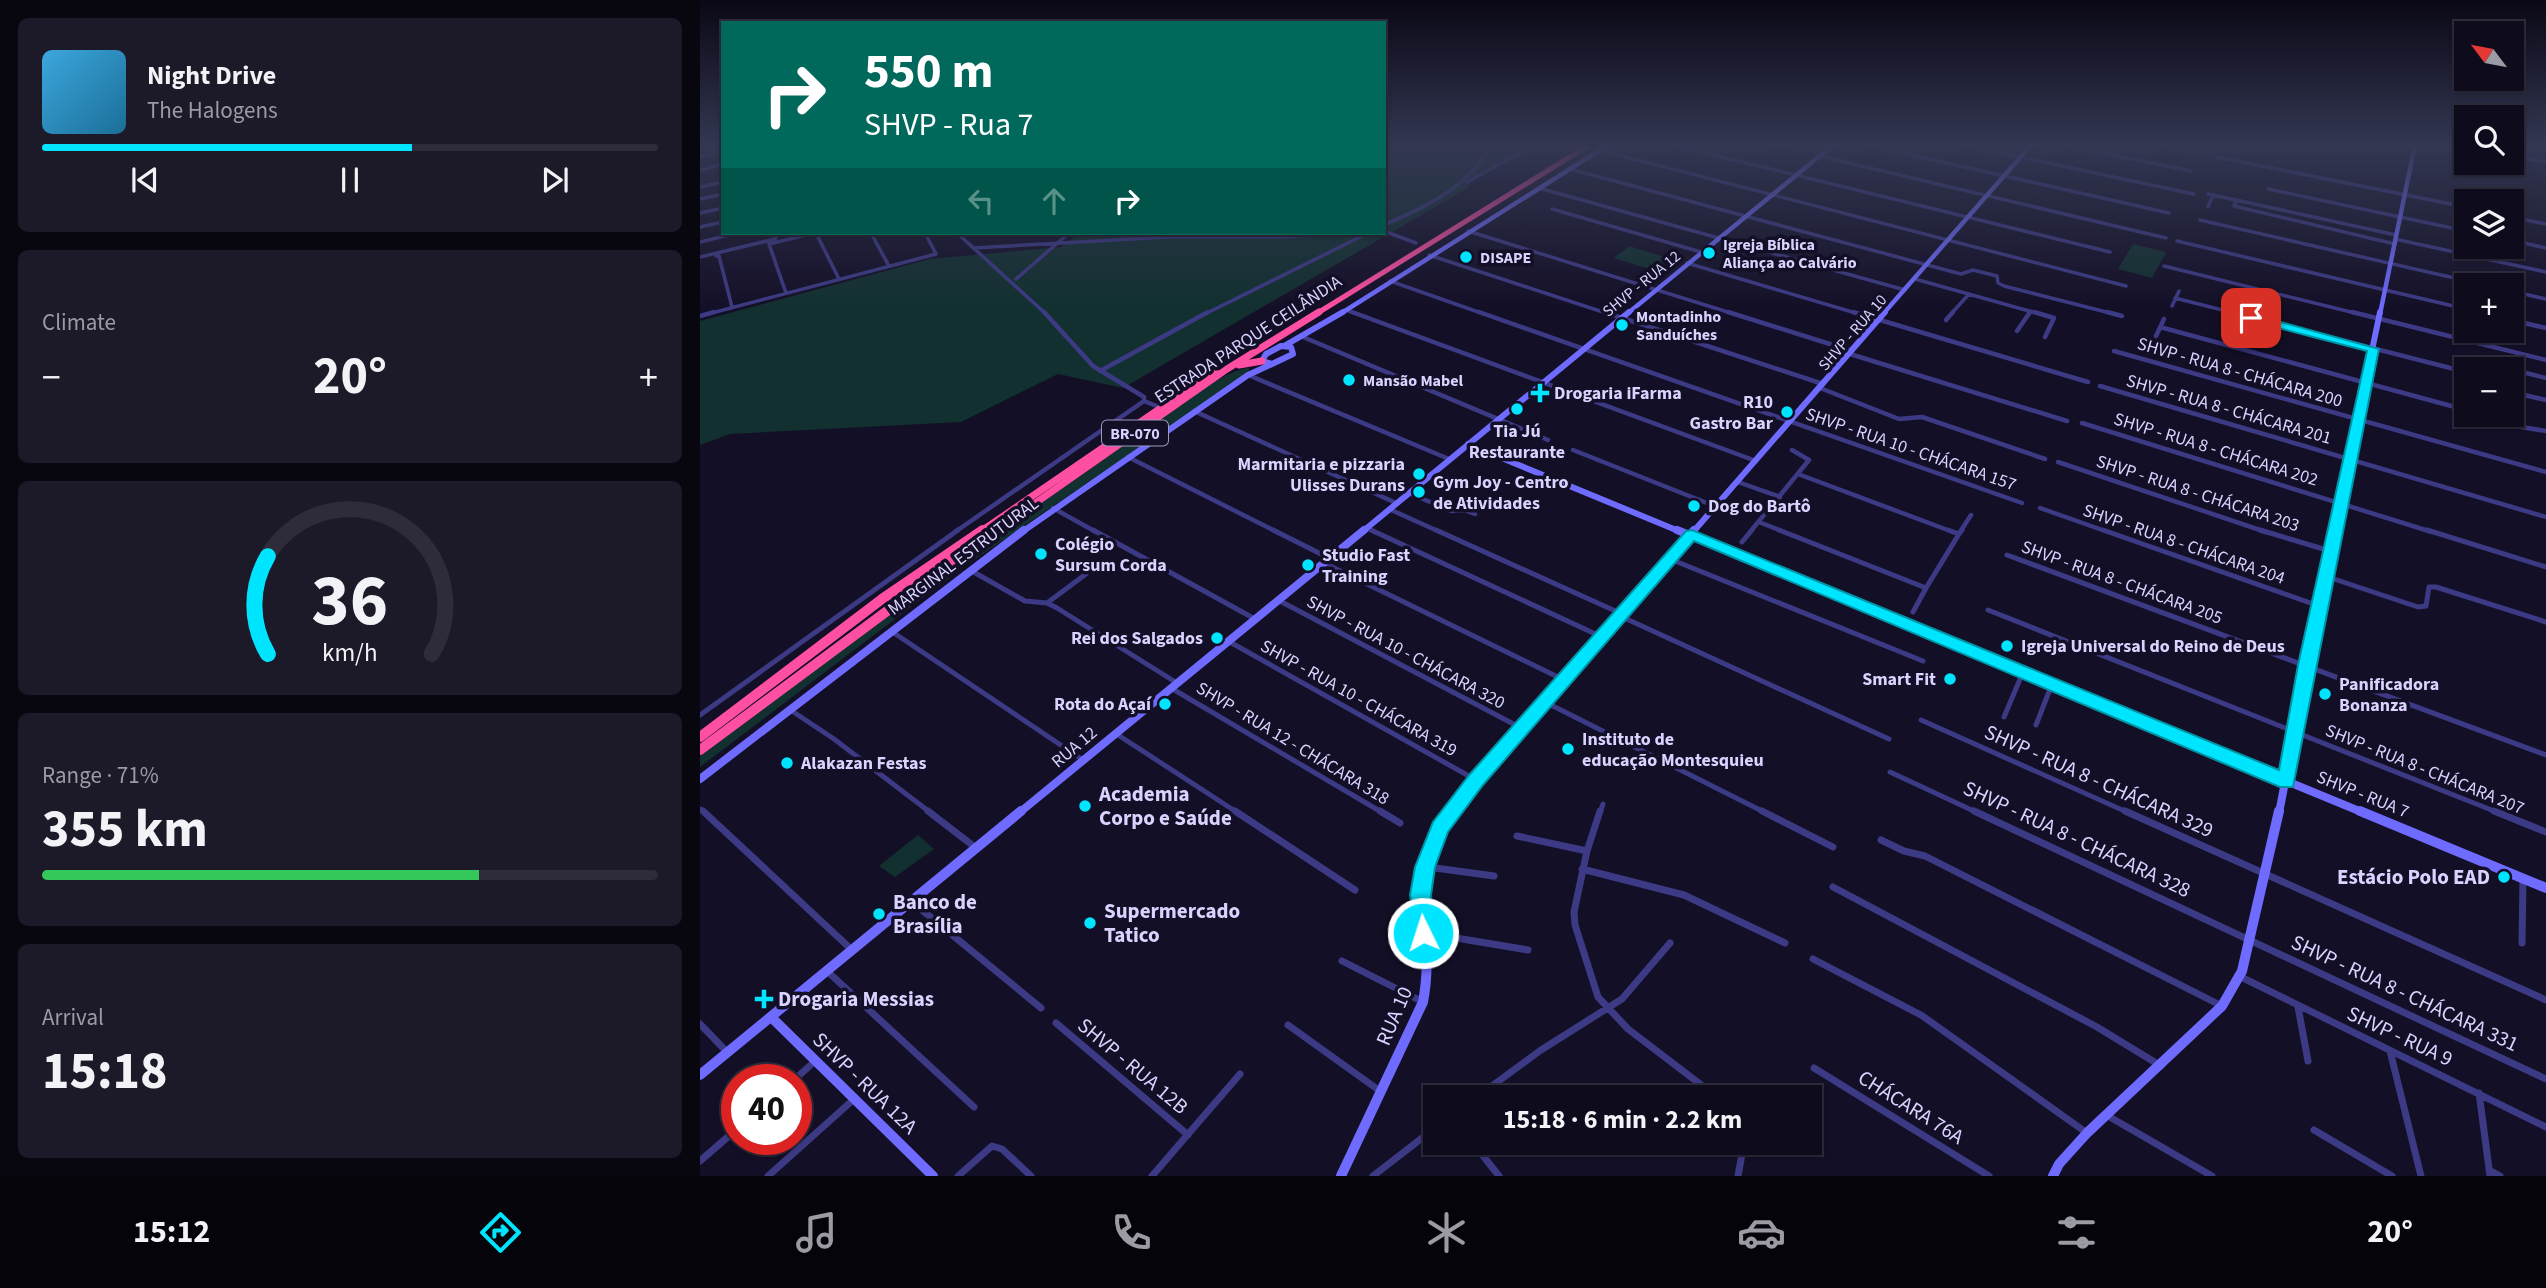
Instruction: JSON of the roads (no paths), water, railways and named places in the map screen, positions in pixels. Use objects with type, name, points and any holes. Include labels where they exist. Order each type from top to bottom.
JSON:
[{"type":"highway","name":"ESTRADA PARQUE CEILÂNDIA","points":[[700,737],[882,600],[1159,407],[1488,200]]},
{"type":"highway","name":"ESTRADA PARQUE CEILÂNDIA","points":[[700,750],[965,552],[1227,369],[1500,200]]},
{"type":"highway","points":[[1283,346],[1289,331]]},
{"type":"highway","points":[[1227,369],[1262,361]]},
{"type":"street","points":[[1386,224],[1442,200]]},
{"type":"street","points":[[1283,346],[1300,340],[1429,255],[1519,200]]},
{"type":"street","points":[[1580,200],[1905,290]]},
{"type":"street","points":[[1686,200],[1963,274],[1975,270],[1997,276],[1998,283],[2004,286],[2122,316]]},
{"type":"street","name":"SHVP - RUA 12","points":[[1468,444],[1766,200]]},
{"type":"street","points":[[1791,200],[2126,286]]},
{"type":"street","points":[[1898,200],[2109,252]]},
{"type":"street","name":"SHVP - RUA 10","points":[[1692,535],[1983,200]]},
{"type":"street","points":[[2004,200],[2166,238]]},
{"type":"street","points":[[2110,200],[2169,213]]},
{"type":"street","points":[[2208,206],[2211,200]]},
{"type":"street","points":[[2395,239],[2236,200],[2234,206],[2546,272]]},
{"type":"street","points":[[2316,200],[2454,228]]},
{"type":"street","points":[[2053,1176],[2059,1164],[2087,1133],[2222,1006],[2239,976],[2286,781],[2306,665],[2404,200]]},
{"type":"street","points":[[2430,200],[2454,205]]},
{"type":"street","points":[[700,213],[721,208]]},
{"type":"street","points":[[1552,208],[1701,252]]},
{"type":"street","points":[[2200,220],[2454,278]]},
{"type":"street","points":[[2524,220],[2546,224]]},
{"type":"street","points":[[700,227],[721,222]]},
{"type":"street","points":[[1468,231],[2067,421]]},
{"type":"street","points":[[1386,232],[1416,243]]},
{"type":"street","points":[[700,242],[729,235]]},
{"type":"street","points":[[700,259],[775,239],[778,235]]},
{"type":"street","points":[[786,293],[769,244],[807,235]]},
{"type":"street","points":[[816,235],[839,279]]},
{"type":"street","points":[[872,235],[889,266]]},
{"type":"street","points":[[700,316],[936,254],[926,235]]},
{"type":"street","points":[[959,235],[1027,295],[1100,371],[1144,397],[1144,401],[1159,407]]},
{"type":"street","points":[[1016,279],[1067,235]]},
{"type":"street","points":[[973,248],[1205,236],[1312,235]]},
{"type":"street","points":[[1100,371],[1212,310],[1364,235]]},
{"type":"street","points":[[2177,241],[2454,306]]},
{"type":"street","points":[[2524,243],[2546,248]]},
{"type":"street","points":[[1429,255],[1822,386],[1899,419],[1922,417],[2045,459]]},
{"type":"street","points":[[700,259],[719,256],[732,307]]},
{"type":"street","points":[[1687,263],[2088,382]]},
{"type":"street","points":[[2164,265],[2546,360]]},
{"type":"street","points":[[1915,279],[2055,319],[2045,337]]},
{"type":"street","points":[[1390,281],[1791,421]]},
{"type":"street","points":[[2172,306],[2179,291]]},
{"type":"street","points":[[1946,320],[1969,294]]},
{"type":"street","points":[[2524,294],[2546,299]]},
{"type":"street","points":[[2175,298],[2454,369]]},
{"type":"street","points":[[1346,310],[1756,461]]},
{"type":"street","points":[[2017,331],[2031,311]]},
{"type":"street","points":[[2157,336],[2164,319]]},
{"type":"street","points":[[2524,323],[2546,328]]},
{"type":"street","points":[[2160,327],[2454,407]]},
{"type":"street","points":[[1289,331],[1300,340],[1548,439]]},
{"type":"street","points":[[1283,346],[1293,349],[1300,340]]},
{"type":"street","name":"MARGINAL ESTRUTURAL","points":[[1253,372],[1266,354],[1283,346]]},
{"type":"street","name":"MARGINAL ESTRUTURAL","points":[[700,779],[1053,508],[1253,372],[1287,358],[1293,349]]},
{"type":"street","name":"SHVP - RUA 8 - CHÁCARA 200","points":[[2114,351],[2546,472]]},
{"type":"street","points":[[1262,361],[1272,364]]},
{"type":"street","points":[[1236,366],[1250,365],[1253,372],[1449,459]]},
{"type":"street","points":[[2524,372],[2546,378]]},
{"type":"street","name":"SHVP - RUA 8 - CHÁCARA 201","points":[[2100,386],[2546,517]]},
{"type":"street","points":[[2524,394],[2546,400]]},
{"type":"street","points":[[700,715],[870,591],[1144,401]]},
{"type":"street","points":[[1194,411],[1396,503]]},
{"type":"street","name":"SHVP - RUA 10 - CHÁCARA 157","points":[[1791,421],[2022,503]]},
{"type":"street","name":"SHVP - RUA 8 - CHÁCARA 202","points":[[2082,423],[2546,567]]},
{"type":"street","points":[[2521,427],[2546,431]]},
{"type":"street","name":"RUA 12","points":[[700,1074],[1468,444]]},
{"type":"street","name":"SHVP - RUA 7","points":[[1468,444],[2546,888]]},
{"type":"street","points":[[1573,450],[1717,507]]},
{"type":"street","points":[[1742,542],[1809,458],[1792,450]]},
{"type":"street","points":[[1127,456],[1564,680]]},
{"type":"street","name":"SHVP - RUA 8 - CHÁCARA 203","points":[[2058,462],[2330,551]]},
{"type":"street","points":[[1798,474],[1959,534]]},
{"type":"street","points":[[1738,482],[1780,497]]},
{"type":"street","points":[[1409,493],[1451,511],[1464,510],[1475,514]]},
{"type":"street","points":[[1053,508],[1255,619]]},
{"type":"street","name":"SHVP - RUA 8 - CHÁCARA 204","points":[[2040,508],[2319,606]]},
{"type":"street","points":[[1389,509],[1889,739]]},
{"type":"street","points":[[1913,612],[1971,515]]},
{"type":"street","points":[[1759,522],[1926,588]]},
{"type":"street","points":[[1367,528],[1602,637]]},
{"type":"street","name":"RUA 10","points":[[1341,1176],[1423,1002],[1427,981],[1421,895],[1425,867],[1436,835],[1476,779],[1692,535]]},
{"type":"street","name":"SHVP - RUA 8 - CHÁCARA 205","points":[[2007,555],[2546,755]]},
{"type":"street","points":[[1670,559],[1923,661]]},
{"type":"street","name":"SHVP - RUA 12 - CHÁCARA 318","points":[[970,570],[1024,601],[1047,603],[1174,685],[1400,823]]},
{"type":"street","points":[[1047,603],[1086,574]]},
{"type":"street","points":[[2325,576],[2418,607],[2426,606],[2429,587],[2436,587],[2546,622]]},
{"type":"street","name":"SHVP - RUA 10 - CHÁCARA 320","points":[[1278,600],[1521,728]]},
{"type":"street","name":"SHVP - RUA 8 - CHÁCARA 207","points":[[1988,610],[2546,832]]},
{"type":"street","points":[[891,631],[1083,760]]},
{"type":"street","name":"SHVP - RUA 10 - CHÁCARA 319","points":[[1228,641],[1476,779]]},
{"type":"street","points":[[2004,717],[2023,672]]},
{"type":"street","points":[[2036,725],[2053,684]]},
{"type":"street","points":[[1545,702],[1833,847]]},
{"type":"street","points":[[789,709],[834,739],[975,848]]},
{"type":"street","name":"SHVP - RUA 8 - CHÁCARA 329","points":[[1921,720],[2546,1000]]},
{"type":"street","points":[[1115,733],[1355,890]]},
{"type":"street","name":"SHVP - RUA 8 - CHÁCARA 328","points":[[1890,772],[2249,938]]},
{"type":"street","points":[[1603,804],[1582,869],[1574,912],[1575,925],[1598,997],[1607,1009],[1651,1048],[1701,1085]]},
{"type":"street","points":[[700,809],[852,950]]},
{"type":"street","points":[[1517,836],[1587,851]]},
{"type":"street","points":[[1881,840],[1925,856],[2222,1006]]},
{"type":"street","points":[[1425,867],[1494,876]]},
{"type":"street","points":[[1582,869],[1684,895],[1785,943]]},
{"type":"street","points":[[2522,943],[2523,878]]},
{"type":"street","points":[[1833,887],[2097,1027],[2161,1066]]},
{"type":"street","points":[[911,901],[1041,1008]]},
{"type":"street","points":[[1423,933],[1528,950]]},
{"type":"street","name":"SHVP - RUA 8 - CHÁCARA 331","points":[[2249,938],[2546,1079]]},
{"type":"street","points":[[1493,1085],[1541,1050],[1607,1009],[1636,985],[1670,943]]},
{"type":"street","points":[[1813,959],[1921,1016],[2087,1133]]},
{"type":"street","points":[[1342,961],[1423,1002]]},
{"type":"street","points":[[827,971],[974,1107]]},
{"type":"street","name":"SHVP - RUA 9","points":[[2239,976],[2546,1127]]},
{"type":"street","points":[[2298,1007],[2308,1061]]},
{"type":"street","name":"SHVP - RUA 12A","points":[[771,1017],[927,1174]]},
{"type":"street","name":"SHVP - RUA 12B","points":[[1056,1023],[1188,1135]]},
{"type":"street","points":[[700,1024],[727,1052]]},
{"type":"street","points":[[1288,1025],[1380,1091]]},
{"type":"street","points":[[2390,1051],[2421,1176]]},
{"type":"street","name":"CHÁCARA 76A","points":[[1814,1068],[1989,1176]]},
{"type":"street","name":"SHVP - RUA 12B","points":[[1152,1176],[1240,1074]]},
{"type":"street","points":[[2479,1093],[2489,1173],[2500,1176]]},
{"type":"street","points":[[768,1176],[853,1100]]},
{"type":"street","points":[[2108,1116],[2212,1176]]},
{"type":"street","points":[[2314,1130],[2392,1176]]},
{"type":"street","points":[[1373,1176],[1423,1137]]},
{"type":"street","points":[[700,1161],[721,1143]]},
{"type":"street","points":[[958,1176],[992,1146],[1002,1149],[1031,1176]]},
{"type":"street","points":[[1482,1155],[1499,1176]]},
{"type":"street","points":[[1738,1176],[1742,1155]]},
{"type":"place","name":"Igreja Bíblica Aliança ao Calvário","points":[[1709,253]]},
{"type":"place","name":"DISAPE","points":[[1466,257]]},
{"type":"place","name":"Montadinho Sanduíches","points":[[1622,325]]},
{"type":"place","name":"Mansão Mabel","points":[[1349,380]]},
{"type":"place","name":"Drogaria iFarma","points":[[1540,393]]},
{"type":"place","name":"Tia Jú Restaurante","points":[[1517,409]]},
{"type":"place","name":"R10 Gastro Bar","points":[[1787,412]]},
{"type":"place","name":"Marmitaria e pizzaria Ulisses Durans","points":[[1419,474]]},
{"type":"place","name":"Gym Joy - Centro de Atividades","points":[[1419,492]]},
{"type":"place","name":"Dog do Bartô","points":[[1694,506]]},
{"type":"place","name":"Colégio Sursum Corda","points":[[1041,554]]},
{"type":"place","name":"Studio Fast Training","points":[[1308,565]]},
{"type":"place","name":"Rei dos Salgados","points":[[1217,638]]},
{"type":"place","name":"Igreja Universal do Reino de Deus","points":[[2007,646]]},
{"type":"place","name":"Smart Fit","points":[[1950,679]]},
{"type":"place","name":"Panificadora Bonanza","points":[[2325,694]]},
{"type":"place","name":"Rota do Açaí","points":[[1165,704]]},
{"type":"place","name":"Instituto de educação Montesquieu","points":[[1568,749]]},
{"type":"place","name":"Alakazan Festas","points":[[787,763]]},
{"type":"place","name":"Academia Corpo e Saúde","points":[[1085,806]]},
{"type":"place","name":"Estácio Polo EAD","points":[[2504,877]]},
{"type":"place","name":"Banco de Brasília","points":[[879,914]]},
{"type":"place","name":"Supermercado Tatico","points":[[1090,923]]},
{"type":"place","name":"Drogaria Messias","points":[[764,999]]}]
